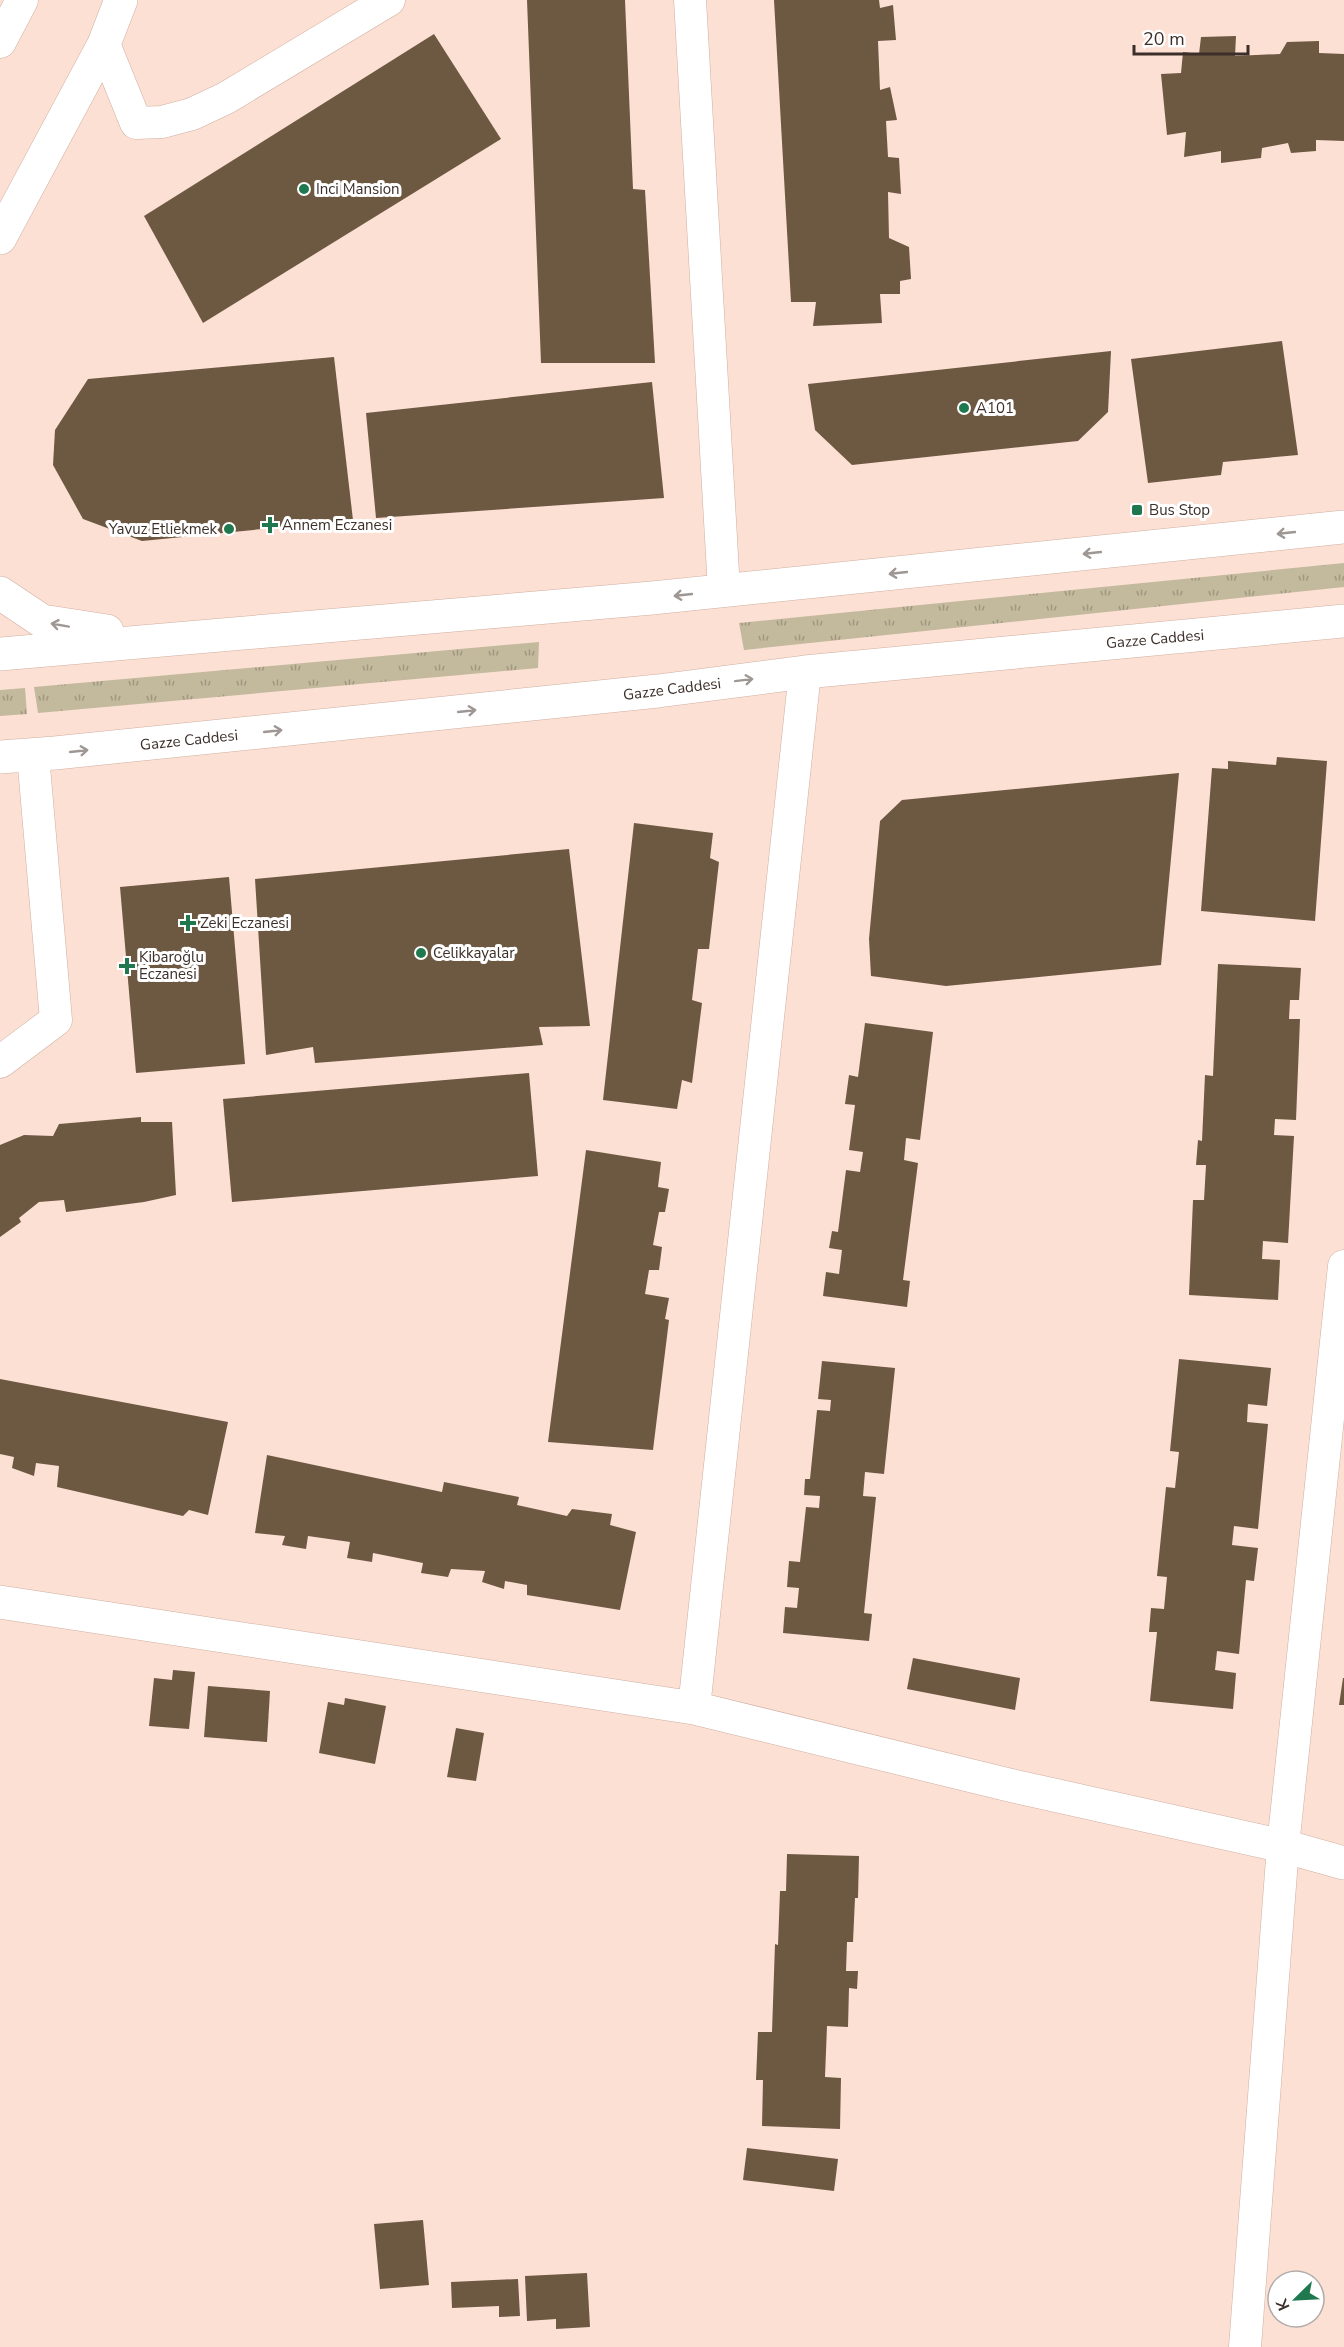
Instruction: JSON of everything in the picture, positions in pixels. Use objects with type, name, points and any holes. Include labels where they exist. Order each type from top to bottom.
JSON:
[{"type":"main road","points":[[0,238],[104,44],[121,0]]},
{"type":"main road","points":[[0,654],[724,590],[1344,527]]},
{"type":"main road","points":[[0,593],[42,621],[96,631],[223,634]]},
{"type":"main road","name":"Gazze Caddesi","points":[[0,757],[658,692],[805,672],[1344,621]]},
{"type":"main road","points":[[0,1602],[694,1708],[1009,1785],[1283,1846],[1344,1863]]},
{"type":"street","points":[[0,42],[22,0]]},
{"type":"street","points":[[104,44],[136,123],[162,122],[192,114],[226,98],[389,0]]},
{"type":"street","points":[[690,0],[724,590]]},
{"type":"street","points":[[694,1708],[805,672]]},
{"type":"street","points":[[0,1062],[56,1020],[33,755]]},
{"type":"street","points":[[1245,2347],[1283,1846],[1344,1266]]},
{"type":"green space","points":[[1344,563],[1344,587],[744,650],[739,623]]},
{"type":"green space","points":[[539,642],[538,668],[38,713],[34,687]]},
{"type":"green space","points":[[25,688],[27,714],[0,716],[0,690]]},
{"type":"building","points":[[527,0],[625,0],[633,189],[645,190],[655,363],[541,363]]},
{"type":"building","points":[[774,0],[879,0],[880,8],[893,5],[896,40],[878,41],[880,90],[890,87],[897,120],[886,121],[888,157],[899,158],[901,194],[888,192],[889,238],[909,247],[911,279],[900,281],[900,294],[880,294],[882,323],[813,326],[816,302],[791,302]]},
{"type":"building","name":"Inci Mansion","points":[[434,34],[501,139],[203,323],[144,216]]},
{"type":"building","points":[[1236,36],[1235,56],[1280,54],[1287,42],[1319,41],[1319,53],[1344,54],[1344,141],[1316,140],[1316,151],[1291,153],[1288,143],[1262,148],[1261,158],[1221,163],[1221,151],[1184,157],[1186,132],[1167,135],[1161,74],[1181,73],[1183,52],[1199,54],[1201,37]]},
{"type":"building","points":[[1282,341],[1298,455],[1223,462],[1221,475],[1148,483],[1131,359]]},
{"type":"building","points":[[1111,351],[1108,412],[1078,441],[852,465],[815,430],[808,384]]},
{"type":"building","points":[[334,357],[353,520],[142,541],[83,519],[53,465],[55,430],[88,379]]},
{"type":"building","points":[[652,382],[664,498],[376,518],[366,413]]},
{"type":"building","points":[[1277,757],[1327,761],[1315,921],[1201,911],[1212,768],[1228,769],[1228,761],[1276,765]]},
{"type":"building","points":[[1179,773],[1161,965],[946,986],[871,976],[869,939],[880,821],[902,800]]},
{"type":"building","points":[[634,823],[713,833],[710,858],[719,862],[709,949],[698,949],[692,1000],[702,1003],[692,1083],[682,1080],[677,1109],[603,1100]]},
{"type":"building","name":"Celikkayalar","points":[[569,849],[590,1026],[539,1027],[543,1045],[315,1063],[313,1047],[266,1055],[255,879]]},
{"type":"building","points":[[229,877],[245,1064],[136,1073],[120,887]]},
{"type":"building","points":[[1218,964],[1301,968],[1299,1000],[1290,1000],[1289,1019],[1300,1019],[1296,1120],[1275,1119],[1274,1135],[1294,1136],[1288,1243],[1263,1241],[1262,1259],[1280,1260],[1278,1300],[1189,1295],[1193,1200],[1204,1200],[1206,1165],[1196,1165],[1198,1140],[1202,1141],[1205,1075],[1213,1076]]},
{"type":"building","points":[[865,1023],[933,1032],[920,1140],[906,1138],[904,1160],[918,1163],[903,1280],[910,1281],[907,1307],[823,1296],[826,1272],[839,1274],[842,1250],[829,1248],[832,1231],[838,1232],[846,1170],[860,1172],[863,1152],[849,1150],[855,1105],[845,1104],[849,1075],[858,1077]]},
{"type":"building","points":[[529,1073],[538,1176],[232,1202],[223,1099]]},
{"type":"building","points":[[141,1117],[141,1122],[172,1122],[176,1195],[144,1202],[66,1212],[64,1200],[39,1202],[19,1218],[21,1222],[0,1237],[0,1145],[24,1135],[53,1136],[59,1124]]},
{"type":"building","points":[[586,1150],[661,1162],[658,1187],[669,1189],[665,1212],[659,1212],[653,1245],[662,1247],[659,1270],[649,1270],[645,1294],[669,1298],[665,1319],[669,1320],[653,1450],[548,1442]]},
{"type":"building","points":[[1179,1359],[1271,1368],[1267,1406],[1248,1404],[1247,1422],[1268,1424],[1258,1529],[1234,1526],[1232,1545],[1258,1548],[1254,1581],[1246,1580],[1239,1654],[1217,1651],[1215,1670],[1236,1673],[1233,1709],[1150,1701],[1157,1632],[1149,1632],[1151,1608],[1164,1609],[1167,1577],[1157,1576],[1166,1487],[1175,1488],[1179,1452],[1170,1451]]},
{"type":"building","points":[[822,1361],[895,1368],[884,1474],[865,1472],[863,1496],[876,1497],[864,1613],[872,1614],[869,1641],[783,1633],[785,1607],[797,1608],[799,1588],[787,1587],[789,1561],[800,1562],[806,1507],[819,1508],[820,1496],[804,1495],[805,1479],[810,1479],[817,1410],[830,1411],[831,1400],[818,1399]]},
{"type":"building","points":[[0,1379],[228,1422],[208,1515],[189,1510],[183,1516],[57,1487],[59,1466],[36,1463],[34,1476],[12,1468],[14,1457],[0,1454]]},
{"type":"building","points":[[267,1455],[442,1492],[444,1482],[519,1497],[517,1505],[567,1516],[572,1509],[612,1514],[610,1525],[636,1532],[620,1610],[527,1595],[527,1585],[505,1581],[504,1589],[482,1582],[485,1571],[451,1569],[448,1577],[421,1573],[423,1563],[373,1553],[372,1562],[347,1558],[350,1542],[308,1536],[306,1549],[282,1545],[285,1536],[255,1533]]},
{"type":"building","points":[[913,1658],[1020,1678],[1015,1710],[907,1689]]},
{"type":"building","points":[[173,1670],[195,1672],[189,1729],[149,1726],[154,1678],[172,1680]]},
{"type":"building","points":[[1343,1678],[1344,1705],[1339,1705]]},
{"type":"building","points":[[208,1686],[270,1691],[267,1742],[204,1737]]},
{"type":"building","points":[[345,1698],[386,1706],[375,1764],[319,1753],[328,1702],[344,1705]]},
{"type":"building","points":[[456,1728],[484,1733],[476,1781],[447,1777]]},
{"type":"building","points":[[787,1854],[859,1856],[858,1898],[855,1898],[853,1942],[847,1942],[846,1971],[858,1971],[857,1989],[849,1988],[848,2027],[827,2026],[825,2077],[841,2078],[840,2129],[762,2126],[763,2080],[756,2080],[758,2032],[772,2032],[775,1944],[778,1945],[780,1891],[786,1891]]},
{"type":"building","points":[[747,2148],[838,2159],[834,2191],[743,2180]]},
{"type":"building","points":[[423,2220],[429,2285],[380,2289],[374,2224]]},
{"type":"building","points":[[587,2273],[590,2327],[556,2329],[556,2319],[527,2321],[525,2276]]},
{"type":"building","points":[[518,2279],[520,2316],[499,2317],[499,2306],[452,2308],[451,2282]]},
{"type":"place","name":"Inci Mansion","points":[[304,189]]},
{"type":"place","name":"A101","points":[[964,408]]},
{"type":"place","name":"Bus Stop","points":[[1137,510]]},
{"type":"place","name":"Annem Eczanesi","points":[[270,525]]},
{"type":"place","name":"Yavuz Etliekmek","points":[[229,529]]},
{"type":"place","name":"Zeki Eczanesi","points":[[188,923]]},
{"type":"place","name":"Celikkayalar","points":[[421,953]]},
{"type":"place","name":"Kibaroğlu Eczanesi","points":[[127,966]]}]
